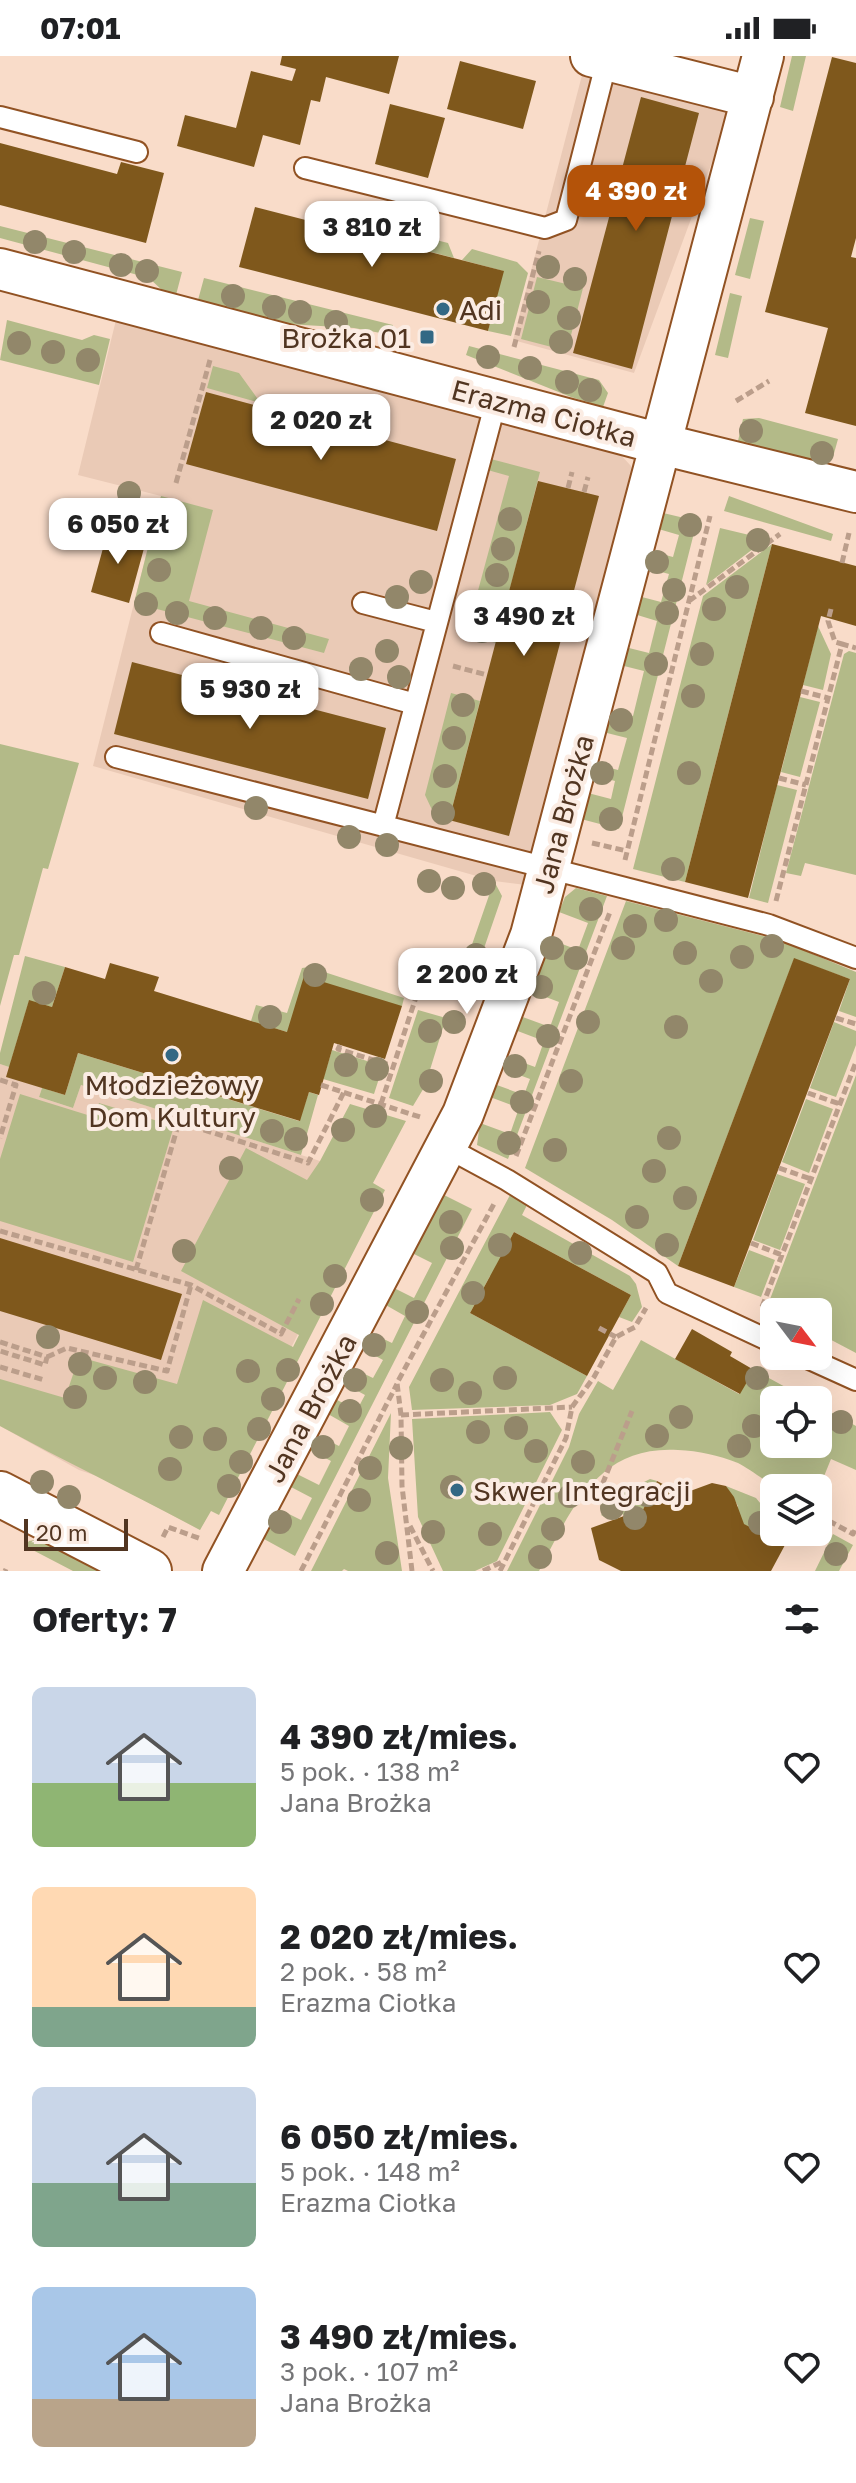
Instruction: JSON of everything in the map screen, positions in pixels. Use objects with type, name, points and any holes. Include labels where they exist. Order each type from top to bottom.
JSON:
[{"type":"street","name":"Jana Brożka","points":[[217,1554],[437,1133],[463,1114],[501,1019],[531,935],[550,869],[763,56]]},
{"type":"street","points":[[599,58],[753,97]]},
{"type":"street","name":"Erazma Ciołka","points":[[0,269],[661,444],[856,492]]},
{"type":"street","points":[[0,1494],[155,1556]]},
{"type":"lane","points":[[305,168],[545,228],[566,220],[599,58]]},
{"type":"lane","points":[[0,117],[137,152]]},
{"type":"lane","points":[[383,826],[496,401]]},
{"type":"lane","points":[[363,603],[436,622]]},
{"type":"lane","points":[[161,633],[415,704]]},
{"type":"lane","points":[[116,757],[769,925],[856,958]]},
{"type":"lane","points":[[437,1133],[657,1273],[667,1293],[760,1336]]},
{"type":"lane","points":[[832,1369],[856,1380]]},
{"type":"path","points":[[514,347],[545,228]]},
{"type":"path","points":[[176,483],[211,356]]},
{"type":"path","points":[[736,401],[769,381]]},
{"type":"path","points":[[568,488],[572,472]]},
{"type":"path","points":[[584,492],[588,477]]},
{"type":"path","points":[[301,1571],[397,1383],[507,1180],[619,886],[710,516]]},
{"type":"path","points":[[842,563],[849,533]]},
{"type":"path","points":[[689,601],[780,534]]},
{"type":"path","points":[[831,609],[828,621],[835,642],[856,648]]},
{"type":"path","points":[[769,925],[842,644]]},
{"type":"path","points":[[472,671],[487,675]]},
{"type":"path","points":[[801,691],[828,698]]},
{"type":"path","points":[[779,778],[806,785]]},
{"type":"path","points":[[381,1104],[418,991]]},
{"type":"path","points":[[836,1018],[856,1024]]},
{"type":"path","points":[[340,1045],[338,1049],[393,1066]]},
{"type":"path","points":[[752,1332],[856,1062]]},
{"type":"path","points":[[0,1080],[16,1085],[0,1138]]},
{"type":"path","points":[[321,1085],[381,1104],[437,1133]]},
{"type":"path","points":[[136,1270],[179,1122],[308,1163],[344,1092]]},
{"type":"path","points":[[808,1093],[840,1104]]},
{"type":"path","points":[[779,1168],[811,1179]]},
{"type":"path","points":[[0,1231],[191,1285],[281,1334],[299,1299]]},
{"type":"path","points":[[751,1243],[782,1255]]},
{"type":"path","points":[[500,1571],[566,1438],[572,1407],[594,1377],[616,1337],[635,1327],[646,1309],[643,1292],[657,1273]]},
{"type":"path","points":[[0,1342],[47,1357],[67,1348],[167,1371],[191,1285]]},
{"type":"path","points":[[599,1328],[616,1337]]},
{"type":"path","points":[[0,1351],[45,1365],[47,1357]]},
{"type":"path","points":[[0,1367],[44,1380]]},
{"type":"path","points":[[397,1383],[401,1415],[402,1486],[412,1571]]},
{"type":"path","points":[[401,1415],[572,1407]]},
{"type":"path","points":[[598,1495],[632,1411]]},
{"type":"path","points":[[408,1522],[433,1571]]},
{"type":"path","points":[[832,1523],[853,1534],[856,1528]]},
{"type":"path","points":[[155,1556],[168,1527],[199,1539],[217,1554]]},
{"type":"path","points":[[483,1571],[505,1561]]},
{"type":"shaded area","points":[[587,56],[741,84],[634,373],[513,340]]},
{"type":"shaded area","points":[[116,320],[619,453],[631,466],[636,482],[526,885],[494,881],[93,766],[161,496],[78,475]]},
{"type":"shaded area","points":[[0,1064],[45,1079],[39,1097],[73,1108],[81,1085],[320,1161],[373,1184],[200,1530],[100,1477],[79,1470],[0,1426]]},
{"type":"green space","points":[[792,56],[806,56],[793,111],[780,107]]},
{"type":"green space","points":[[750,218],[764,221],[750,279],[735,275]]},
{"type":"green space","points":[[0,226],[182,272],[176,295],[163,291],[149,278],[0,238]]},
{"type":"green space","points":[[400,231],[448,243],[454,258],[389,241]]},
{"type":"green space","points":[[472,249],[517,262],[528,273],[511,336],[488,331],[503,271],[462,260]]},
{"type":"green space","points":[[537,277],[583,288],[567,351],[521,339]]},
{"type":"green space","points":[[204,278],[393,325],[391,335],[354,328],[287,324],[198,300]]},
{"type":"green space","points":[[730,293],[742,296],[728,358],[715,355]]},
{"type":"green space","points":[[7,320],[82,340],[94,335],[110,339],[99,385],[0,360]]},
{"type":"green space","points":[[469,346],[599,380],[608,393],[603,407],[466,355]]},
{"type":"green space","points":[[213,366],[239,373],[257,398],[312,413],[311,417],[207,388]]},
{"type":"green space","points":[[759,418],[838,439],[833,457],[825,464],[738,441],[743,419]]},
{"type":"green space","points":[[487,458],[540,472],[496,643],[466,635],[509,476],[484,469]]},
{"type":"green space","points":[[161,496],[213,510],[189,601],[329,639],[324,653],[134,603]]},
{"type":"green space","points":[[729,496],[833,534],[831,541],[724,511]]},
{"type":"green space","points":[[659,512],[697,521],[619,829],[581,819],[588,793],[611,799],[615,781],[592,775],[595,764],[618,770],[627,738],[603,732],[609,710],[633,716],[644,671],[620,665],[625,647],[649,653],[657,621],[634,614],[638,596],[661,602],[669,574],[646,568],[650,551],[673,557],[679,535],[655,528]]},
{"type":"green space","points":[[720,528],[766,539],[706,585]]},
{"type":"green space","points":[[772,544],[685,882],[633,869],[703,596]]},
{"type":"green space","points":[[818,626],[831,654],[823,690],[803,685]]},
{"type":"green space","points":[[849,651],[856,653],[856,875],[805,863],[801,876],[786,873],[844,654]]},
{"type":"green space","points":[[451,693],[480,701],[449,820],[433,812],[425,795]]},
{"type":"green space","points":[[800,697],[820,702],[800,777],[781,772]]},
{"type":"green space","points":[[0,744],[79,763],[48,869],[43,868],[19,955],[14,955],[0,1006]]},
{"type":"green space","points":[[777,785],[797,790],[768,903],[749,898]]},
{"type":"green space","points":[[494,881],[502,896],[471,986],[459,982]]},
{"type":"green space","points":[[576,888],[607,896],[508,1159],[477,1145],[480,1123],[510,1134],[519,1108],[490,1097],[494,1084],[524,1095],[530,1079],[501,1068],[505,1056],[535,1067],[544,1041],[515,1030],[520,1016],[550,1027],[559,1002],[530,991],[549,939],[578,950],[588,923],[559,912],[565,897]]},
{"type":"green space","points":[[626,901],[779,940],[856,972],[856,1017],[839,1011],[850,979],[794,959],[678,1266],[612,1220],[525,1168]]},
{"type":"green space","points":[[25,956],[65,967],[52,1007],[29,1001],[11,1061],[54,1074],[49,1090],[65,1095],[78,1053],[299,1121],[309,1092],[318,1095],[301,1155],[81,1085],[73,1108],[39,1097],[45,1079],[0,1064],[0,1053]]},
{"type":"green space","points":[[309,967],[404,998],[402,1006],[287,1032],[251,1021],[256,1005],[287,1013],[302,968]]},
{"type":"green space","points":[[418,1010],[446,1018],[425,1086],[413,1106],[389,1098]]},
{"type":"green space","points":[[834,1022],[856,1031],[856,1045],[836,1097],[810,1088]]},
{"type":"green space","points":[[332,1050],[383,1066],[374,1094],[323,1079]]},
{"type":"green space","points":[[856,1075],[856,1353],[832,1340],[832,1298],[770,1298]]},
{"type":"green space","points":[[20,1094],[94,1117],[99,1103],[174,1126],[133,1262],[0,1221],[0,1159]]},
{"type":"green space","points":[[806,1099],[833,1109],[809,1173],[782,1162]]},
{"type":"green space","points":[[350,1104],[406,1121],[373,1183],[385,1190],[219,1515],[211,1511],[200,1530],[0,1426],[0,1379],[65,1398],[79,1357],[177,1384],[203,1300],[293,1347],[299,1335],[181,1271],[246,1148],[307,1180]]},
{"type":"green space","points":[[777,1174],[805,1184],[780,1250],[753,1240]]},
{"type":"green space","points":[[440,1193],[472,1209],[295,1556],[264,1539],[279,1509],[301,1520],[312,1498],[291,1487],[297,1474],[319,1485],[331,1461],[310,1450],[317,1435],[339,1446],[349,1426],[328,1414],[335,1399],[357,1410],[365,1395],[343,1383],[352,1368],[373,1378],[383,1360],[361,1348],[369,1332],[392,1343],[405,1316],[384,1304],[392,1287],[414,1298],[432,1263],[410,1252]]},
{"type":"green space","points":[[510,1195],[527,1205],[522,1215],[630,1276],[636,1284],[642,1307],[632,1322],[619,1317],[631,1295],[514,1232],[496,1266],[511,1275],[490,1276],[470,1313],[587,1376],[577,1394],[550,1405],[412,1410],[409,1387]]},
{"type":"green space","points":[[749,1250],[775,1260],[761,1297],[734,1287]]},
{"type":"green space","points":[[641,1340],[739,1394],[754,1370],[783,1386],[760,1386],[760,1458],[832,1458],[832,1413],[856,1426],[856,1470],[831,1459],[825,1474],[760,1474],[760,1477],[738,1463],[701,1452],[650,1451],[627,1458],[607,1470],[590,1486],[563,1526],[539,1571],[507,1571],[569,1447],[579,1414],[598,1381],[613,1390]]},
{"type":"green space","points":[[550,1412],[562,1430],[497,1561],[475,1571],[443,1571],[418,1517],[412,1419]]},
{"type":"green space","points":[[391,1413],[388,1478],[402,1571],[311,1571]]},
{"type":"green space","points":[[650,1479],[657,1481],[637,1522],[620,1513],[609,1519],[601,1515],[620,1494]]},
{"type":"green space","points":[[726,1486],[756,1498],[760,1503],[760,1532],[731,1518],[738,1506]]},
{"type":"green space","points":[[832,1536],[853,1545],[839,1571],[815,1571],[827,1546],[832,1546]]},
{"type":"green space","points":[[41,1539],[102,1571],[73,1571],[25,1546],[29,1541]]},
{"type":"building","points":[[282,56],[399,56],[389,94],[326,77],[320,102],[311,100],[300,145],[263,135],[254,167],[177,146],[185,115],[236,128],[251,71],[292,81],[296,69],[280,65]]},
{"type":"building","points":[[832,57],[856,63],[856,238],[851,257],[856,258],[856,426],[805,413],[828,328],[765,312]]},
{"type":"building","points":[[460,61],[536,81],[523,129],[447,109]]},
{"type":"building","points":[[641,97],[699,113],[632,369],[573,353]]},
{"type":"building","points":[[390,104],[445,118],[428,178],[375,164]]},
{"type":"building","points":[[0,143],[117,174],[121,162],[164,173],[146,243],[0,205]]},
{"type":"building","points":[[255,207],[504,271],[488,331],[239,267]]},
{"type":"building","points":[[206,392],[456,459],[437,531],[186,464]]},
{"type":"building","points":[[538,481],[599,496],[509,836],[449,820]]},
{"type":"building","points":[[108,530],[146,541],[129,603],[91,592]]},
{"type":"building","points":[[772,544],[856,566],[856,626],[821,616],[748,898],[685,882]]},
{"type":"building","points":[[132,662],[386,728],[368,799],[114,734]]},
{"type":"building","points":[[794,958],[850,979],[734,1287],[678,1266]]},
{"type":"building","points":[[110,963],[159,977],[154,991],[287,1032],[304,976],[402,1006],[385,1059],[334,1043],[319,1095],[309,1092],[300,1121],[78,1053],[65,1095],[6,1077],[29,1000],[52,1007],[65,967],[105,979]]},
{"type":"building","points":[[514,1232],[631,1295],[587,1376],[470,1313]]},
{"type":"building","points":[[0,1238],[182,1294],[161,1360],[0,1311]]},
{"type":"building","points":[[692,1329],[732,1352],[730,1356],[754,1370],[740,1394],[675,1359]]},
{"type":"building","points":[[657,1481],[682,1494],[712,1483],[726,1486],[734,1497],[744,1524],[760,1532],[760,1546],[784,1546],[771,1571],[621,1571],[599,1560],[591,1528],[624,1516],[637,1522]]},
{"type":"place","name":"Adi","points":[[443,309]]},
{"type":"place","name":"Brożka 01","points":[[427,337]]},
{"type":"place","name":"Młodzieżowy Dom Kultury","points":[[172,1055]]},
{"type":"place","name":"Skwer Integracji","points":[[457,1490]]}]
